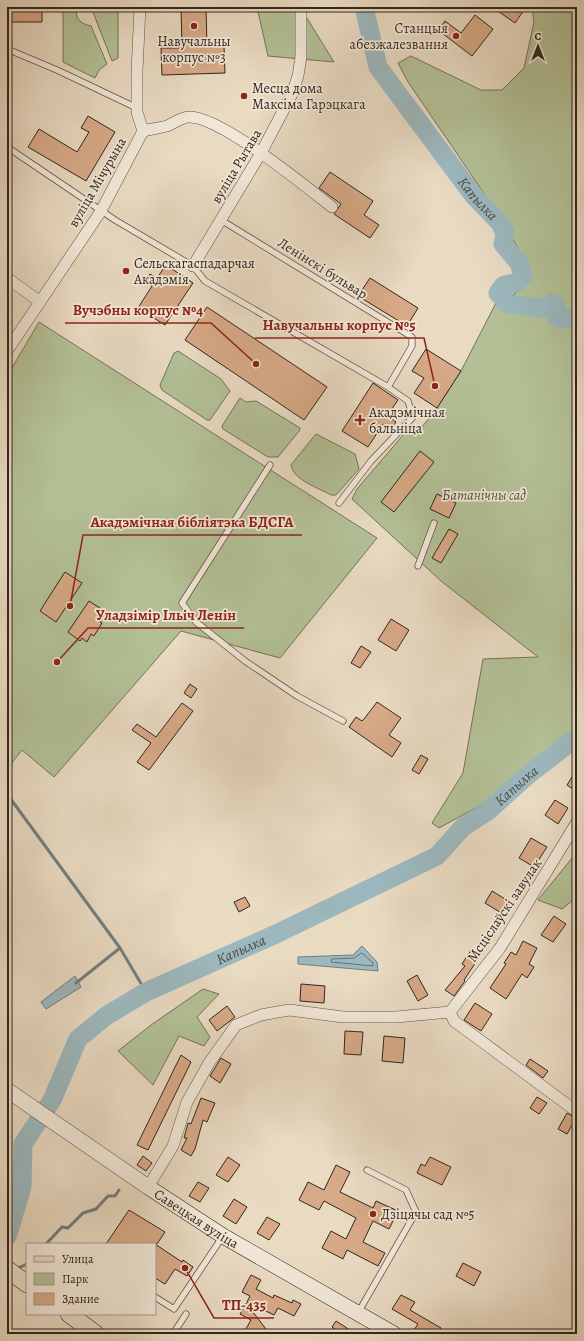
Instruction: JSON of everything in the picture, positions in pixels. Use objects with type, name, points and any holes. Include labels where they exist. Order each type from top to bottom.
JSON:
[{"type":"main road","name":"Савецкая вуліца","points":[[11,1093],[148,1187],[223,1236],[358,1313],[390,1333]]},
{"type":"main road","points":[[7,1270],[26,1283]]},
{"type":"main road","points":[[70,1315],[96,1334]]},
{"type":"street","name":"вуліца Мічурына","points":[[7,350],[101,211],[143,131],[137,108],[140,7]]},
{"type":"street","name":"вуліца Рытава","points":[[193,266],[284,112],[298,76],[301,57],[301,7]]},
{"type":"street","points":[[143,131],[165,126],[187,117],[197,118],[224,130],[261,153],[332,207]]},
{"type":"street","points":[[7,278],[39,301]]},
{"type":"street","name":"Мсціслаўскі завулак","points":[[450,1012],[500,948],[577,822]]},
{"type":"street","points":[[148,1187],[173,1146],[187,1102],[209,1063],[236,1026],[261,1014],[289,1010],[343,1017],[396,1017],[450,1012],[454,1021],[576,1111]]},
{"type":"lane","points":[[8,51],[57,70],[137,108]]},
{"type":"lane","points":[[7,147],[101,211],[193,266],[205,281],[388,387],[408,401],[413,417],[371,461],[339,503]]},
{"type":"lane","name":"Ленінскі бульвар","points":[[221,220],[412,337],[412,346],[388,387]]},
{"type":"lane","points":[[270,465],[182,603],[196,622],[245,661],[297,696],[343,721]]},
{"type":"lane","points":[[418,566],[434,523]]},
{"type":"lane","points":[[358,1313],[416,1212],[406,1190],[367,1170]]},
{"type":"lane","points":[[156,1298],[174,1310],[223,1236]]},
{"type":"lane","points":[[173,1334],[186,1314]]},
{"type":"green space","points":[[63,7],[77,7],[77,18],[84,24],[91,26],[107,64],[99,70],[95,78],[63,62]]},
{"type":"green space","points":[[91,7],[118,7],[118,58],[112,61]]},
{"type":"green space","points":[[257,7],[300,7],[334,62],[268,56]]},
{"type":"green space","name":"Батанічны сад","points":[[532,7],[577,7],[577,741],[560,746],[481,805],[439,828],[432,823],[463,773],[483,659],[538,657],[441,581],[352,499],[357,489],[404,434],[409,433],[411,429],[422,427],[437,408],[461,371],[496,303],[516,293],[527,263],[494,208],[408,82],[398,63],[411,56],[481,90],[502,90],[524,68],[534,22]]},
{"type":"green space","points":[[39,322],[377,538],[280,658],[181,631],[54,777],[22,750],[7,769],[7,376]]},
{"type":"green space","points":[[178,351],[221,379],[230,391],[210,420],[207,420],[162,390],[160,385],[174,353]]},
{"type":"green space","points":[[240,398],[246,402],[256,401],[300,428],[300,430],[278,457],[268,457],[223,429],[222,426]]},
{"type":"green space","points":[[316,434],[355,454],[359,469],[336,495],[331,495],[301,479],[296,475],[291,465]]},
{"type":"green space","points":[[577,852],[577,897],[562,909],[538,900]]},
{"type":"green space","points":[[203,989],[219,994],[197,1017],[210,1037],[204,1046],[179,1036],[153,1085],[118,1051],[151,1025]]},
{"type":"water","points":[[362,946],[377,962],[378,971],[298,964],[298,957],[353,955]]},
{"type":"water","points":[[75,976],[81,987],[46,1009],[41,1002]]},
{"type":"building","points":[[7,7],[42,7],[42,22],[7,22]]},
{"type":"building","name":"Навучальны корпус №3","points":[[181,7],[206,7],[207,46],[224,46],[225,73],[162,75],[161,48],[182,48]]},
{"type":"building","points":[[492,7],[526,7],[515,23]]},
{"type":"building","name":"Станцыя абезжалезвання","points":[[475,15],[493,29],[472,56],[438,30],[445,21],[461,33]]},
{"type":"building","points":[[88,116],[115,132],[86,181],[28,147],[39,129],[77,152],[89,132],[81,128]]},
{"type":"building","points":[[330,172],[373,201],[364,215],[379,225],[370,238],[334,214],[341,204],[319,188]]},
{"type":"building","points":[[166,265],[193,283],[165,325],[138,308],[152,286],[145,281],[150,274],[157,278]]},
{"type":"building","points":[[370,278],[418,308],[407,326],[358,296]]},
{"type":"building","points":[[207,307],[327,387],[304,420],[185,340]]},
{"type":"building","points":[[426,349],[461,371],[437,408],[414,393],[424,378],[412,371]]},
{"type":"building","points":[[373,383],[398,400],[387,416],[396,422],[391,429],[383,424],[368,447],[342,431]]},
{"type":"building","points":[[420,451],[434,462],[394,512],[381,502]]},
{"type":"building","points":[[437,494],[456,503],[449,518],[430,509]]},
{"type":"building","points":[[449,529],[458,534],[441,563],[432,558]]},
{"type":"building","points":[[65,572],[82,583],[56,622],[40,611]]},
{"type":"building","points":[[89,601],[100,608],[98,611],[104,615],[100,622],[102,623],[94,636],[91,634],[87,642],[82,638],[80,641],[68,632]]},
{"type":"building","points":[[391,619],[409,630],[396,651],[378,640]]},
{"type":"building","points":[[361,646],[371,652],[360,668],[351,663]]},
{"type":"building","points":[[190,684],[197,689],[191,698],[184,693]]},
{"type":"building","points":[[377,702],[401,718],[389,735],[401,743],[392,757],[349,727],[356,717],[362,721]]},
{"type":"building","points":[[182,703],[193,711],[149,770],[137,762],[151,743],[132,730],[137,724],[156,737]]},
{"type":"building","points":[[421,755],[428,759],[419,774],[412,770]]},
{"type":"building","points":[[577,769],[577,792],[567,785]]},
{"type":"building","points":[[555,800],[568,808],[558,824],[545,815]]},
{"type":"building","points":[[531,838],[547,847],[534,867],[519,858]]},
{"type":"building","points":[[492,891],[510,902],[503,914],[485,903]]},
{"type":"building","points":[[245,897],[250,906],[239,912],[234,902]]},
{"type":"building","points":[[554,916],[566,924],[553,942],[541,935]]},
{"type":"building","points":[[523,941],[537,948],[529,964],[534,967],[527,978],[522,974],[506,999],[490,988],[506,964],[504,963],[511,952],[516,955]]},
{"type":"building","points":[[471,950],[480,956],[454,996],[445,990],[465,966],[462,964]]},
{"type":"building","points":[[417,975],[428,995],[418,1001],[407,981]]},
{"type":"building","points":[[301,984],[325,986],[324,1003],[300,1001]]},
{"type":"building","points":[[475,1003],[492,1014],[481,1031],[464,1020]]},
{"type":"building","points":[[227,1006],[235,1017],[217,1031],[209,1020]]},
{"type":"building","points":[[345,1031],[363,1032],[361,1055],[344,1054]]},
{"type":"building","points":[[384,1036],[405,1038],[403,1063],[382,1061]]},
{"type":"building","points":[[181,1055],[191,1062],[148,1150],[137,1145]]},
{"type":"building","points":[[221,1058],[231,1064],[220,1083],[210,1076]]},
{"type":"building","points":[[530,1059],[548,1071],[543,1078],[526,1065]]},
{"type":"building","points":[[537,1097],[547,1103],[539,1114],[530,1108]]},
{"type":"building","points":[[201,1098],[215,1103],[207,1122],[203,1120],[195,1149],[191,1156],[181,1150],[187,1138],[184,1138],[188,1123],[191,1124]]},
{"type":"building","points":[[567,1113],[576,1118],[567,1134],[558,1129]]},
{"type":"building","points":[[143,1156],[152,1163],[146,1171],[137,1165]]},
{"type":"building","points":[[228,1157],[240,1165],[228,1182],[216,1175]]},
{"type":"building","points":[[430,1157],[451,1167],[442,1185],[417,1173],[421,1164],[425,1166]]},
{"type":"building","name":"Дзіцячы сад №5","points":[[336,1165],[350,1172],[340,1192],[373,1208],[376,1201],[398,1211],[389,1229],[373,1221],[363,1242],[385,1253],[378,1266],[347,1250],[343,1259],[322,1248],[331,1231],[346,1239],[356,1218],[324,1201],[319,1210],[299,1200],[308,1182],[324,1190]]},
{"type":"building","points":[[198,1182],[209,1188],[200,1202],[189,1196]]},
{"type":"building","points":[[234,1199],[247,1207],[236,1224],[223,1216]]},
{"type":"building","points":[[129,1210],[165,1232],[157,1244],[107,1243]]},
{"type":"building","points":[[267,1217],[280,1224],[269,1240],[257,1233]]},
{"type":"building","points":[[156,1245],[182,1262],[183,1260],[193,1267],[187,1276],[175,1269],[165,1284],[156,1279]]},
{"type":"building","points":[[463,1263],[481,1272],[474,1286],[456,1276]]},
{"type":"building","points":[[251,1275],[261,1280],[256,1289],[273,1298],[274,1295],[292,1303],[293,1300],[301,1304],[294,1316],[278,1308],[274,1315],[247,1302],[250,1296],[242,1292]]},
{"type":"building","points":[[401,1295],[415,1302],[410,1310],[441,1328],[438,1334],[430,1331],[429,1334],[421,1334],[414,1330],[418,1324],[392,1309]]},
{"type":"building","points":[[246,1303],[270,1334],[243,1334],[251,1320],[240,1314]]},
{"type":"building","points":[[336,1321],[356,1334],[341,1334],[332,1327]]},
{"type":"waterway","name":"Капылка","points":[[364,7],[378,67],[474,196],[500,223],[505,233],[503,244],[519,263],[523,276],[516,283],[504,285],[498,293],[508,304],[543,308],[552,303],[556,305],[557,318],[571,319],[577,314]]},
{"type":"waterway","name":"Капылка","points":[[7,1237],[22,1187],[23,1144],[52,1100],[78,1039],[106,1016],[146,992],[276,934],[437,856],[463,827],[488,811],[528,775],[577,737]]},
{"type":"waterway","points":[[7,794],[120,948],[146,992]]},
{"type":"waterway","points":[[76,983],[120,948]]},
{"type":"waterway","points":[[47,1243],[62,1227],[68,1228],[83,1213],[96,1209],[108,1196],[115,1196],[119,1190]]},
{"type":"waterway","points":[[16,1269],[26,1264]]},
{"type":"place","name":"Навучальны корпус №3","points":[[194,26]]},
{"type":"place","name":"Станцыя абезжалезвання","points":[[456,36]]},
{"type":"place","name":"Месца дома Максіма Гарэцкага","points":[[244,96]]},
{"type":"place","name":"Сельскагаспадарчая Акадэмія","points":[[126,271]]},
{"type":"place","name":"Вучэбны корпус №4","points":[[256,364]]},
{"type":"place","name":"Навучальны корпус №5","points":[[435,386]]},
{"type":"place","name":"Акадэмічная бальніца","points":[[360,420]]},
{"type":"place","name":"Акадэмічная бібліятэка БДСГА","points":[[70,606]]},
{"type":"place","name":"Уладзімір Ільіч Ленін","points":[[57,662]]},
{"type":"place","name":"Дзіцячы сад №5","points":[[373,1214]]},
{"type":"place","name":"ТП-435","points":[[185,1268]]}]
